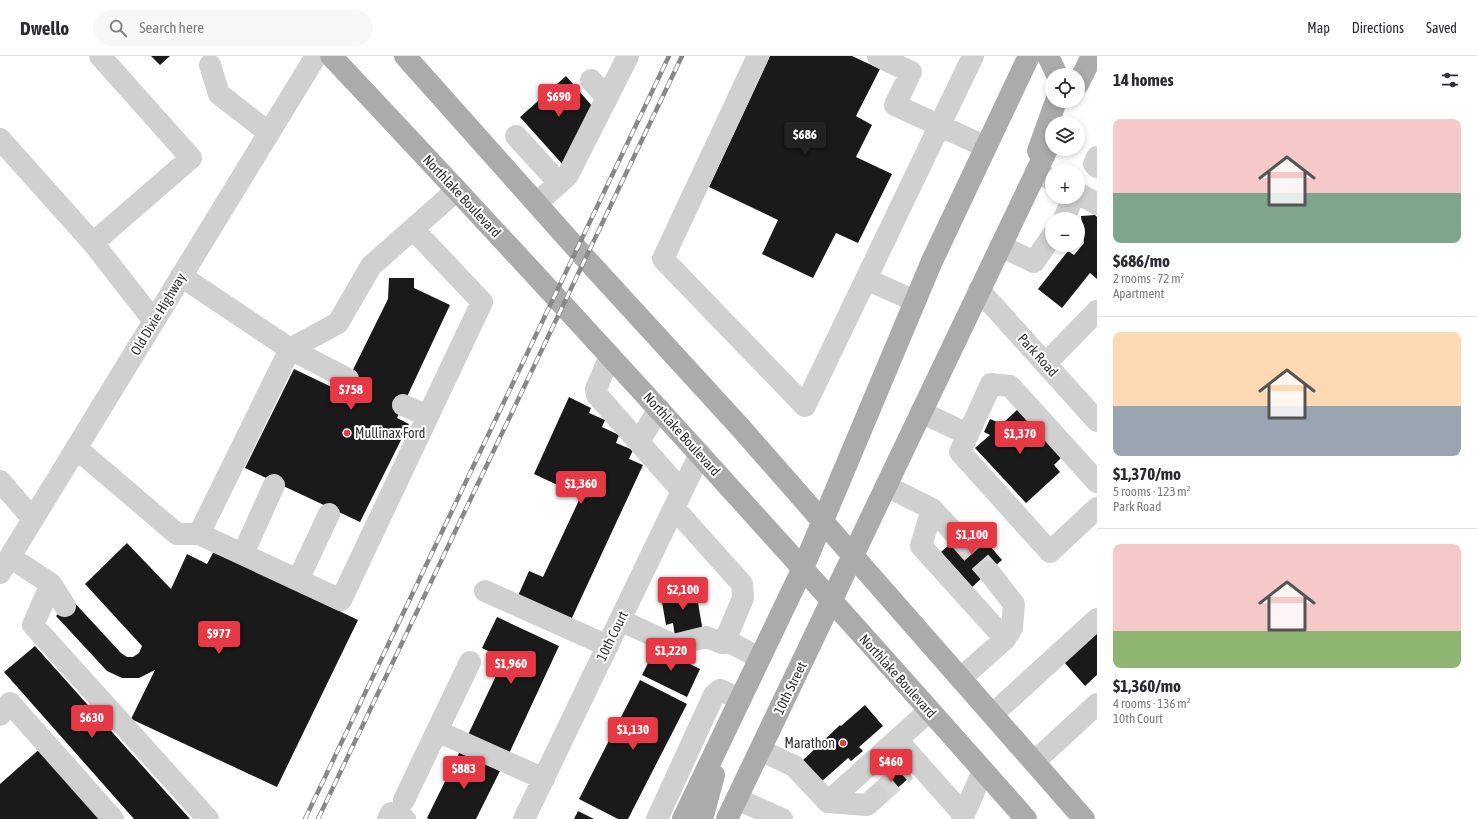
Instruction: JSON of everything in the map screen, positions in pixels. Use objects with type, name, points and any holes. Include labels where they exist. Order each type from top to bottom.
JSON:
[{"type":"main road","name":"Northlake Boulevard","points":[[331,56],[457,190],[700,454],[1026,819]]},
{"type":"main road","points":[[405,56],[739,426],[1084,819]]},
{"type":"main road","points":[[683,819],[802,568],[915,301],[1029,56]]},
{"type":"main road","points":[[1048,56],[1054,68]]},
{"type":"main road","points":[[1022,200],[1054,108]]},
{"type":"main road","points":[[1022,200],[1044,176],[1048,156]]},
{"type":"main road","name":"10th Street","points":[[727,819],[832,602],[852,556],[1022,200]]},
{"type":"main road","points":[[702,819],[714,779],[716,749]]},
{"type":"street","points":[[93,243],[191,158],[100,56]]},
{"type":"street","name":"Old Dixie Highway","points":[[5,565],[316,56]]},
{"type":"street","points":[[537,203],[568,175],[628,56]]},
{"type":"street","points":[[758,56],[663,259],[805,406],[972,56]]},
{"type":"street","points":[[878,56],[912,72],[895,105],[986,147]]},
{"type":"street","points":[[211,59],[219,94],[269,133]]},
{"type":"street","points":[[590,80],[607,98]]},
{"type":"street","points":[[516,136],[559,183]]},
{"type":"street","points":[[0,139],[93,243],[154,321]]},
{"type":"street","points":[[199,534],[290,349],[338,323],[371,266],[457,190]]},
{"type":"street","points":[[1085,197],[1097,204]]},
{"type":"street","points":[[76,448],[177,534],[199,534],[342,600],[482,302],[412,229]]},
{"type":"street","points":[[1001,246],[1034,262],[1045,246]]},
{"type":"street","points":[[181,276],[290,349],[348,379]]},
{"type":"street","points":[[866,279],[915,301]]},
{"type":"street","name":"Park Road","points":[[979,290],[1097,421]]},
{"type":"street","points":[[1046,363],[1097,311]]},
{"type":"street","points":[[610,356],[596,389],[597,395],[641,445],[678,500],[742,584],[743,598],[727,636],[729,642]]},
{"type":"street","points":[[1097,482],[1010,386],[991,384],[960,452],[1050,552],[1097,508]]},
{"type":"street","points":[[403,405],[428,416]]},
{"type":"street","points":[[641,445],[642,438],[659,409]]},
{"type":"street","points":[[921,412],[967,434]]},
{"type":"street","name":"10th Court","points":[[524,819],[700,454]]},
{"type":"street","points":[[0,481],[33,518]]},
{"type":"street","points":[[243,554],[274,484]]},
{"type":"street","points":[[886,486],[932,509],[958,537]]},
{"type":"street","points":[[932,509],[921,546],[1005,639]]},
{"type":"street","points":[[298,580],[329,514]]},
{"type":"street","points":[[5,565],[51,584],[65,606]]},
{"type":"street","points":[[961,678],[1005,639],[1012,628],[1014,604],[988,572]]},
{"type":"street","points":[[51,584],[33,625],[208,819]]},
{"type":"street","points":[[486,591],[608,646]]},
{"type":"street","points":[[993,714],[1097,619]]},
{"type":"street","points":[[620,620],[674,645],[706,636],[722,644],[729,642],[760,658]]},
{"type":"street","points":[[388,819],[391,813],[405,809],[438,731],[470,662]]},
{"type":"street","points":[[657,819],[714,695],[720,690],[740,699]]},
{"type":"street","points":[[0,715],[10,703],[113,819]]},
{"type":"street","points":[[1034,762],[1097,704]]},
{"type":"street","points":[[828,802],[929,711]]},
{"type":"street","points":[[438,731],[544,779]]},
{"type":"street","points":[[897,740],[911,765],[963,817],[983,771]]},
{"type":"street","points":[[691,744],[716,749]]},
{"type":"street","points":[[760,750],[794,766],[828,802],[867,805],[877,796]]},
{"type":"street","points":[[737,799],[782,819]]},
{"type":"building","points":[[151,56],[170,56],[160,65]]},
{"type":"building","points":[[770,56],[852,56],[880,69],[856,116],[872,125],[856,157],[892,174],[858,243],[836,233],[813,278],[762,254],[778,220],[709,187]]},
{"type":"building","points":[[566,76],[593,107],[564,166],[520,117]]},
{"type":"building","points":[[1095,215],[1097,217],[1097,279],[1090,273],[1062,308],[1038,289],[1067,252],[1074,255],[1076,252],[1085,252],[1085,216]]},
{"type":"building","points":[[389,278],[414,278],[414,288],[450,305],[397,418],[409,424],[360,522],[245,468],[294,369],[342,392],[388,299]]},
{"type":"building","points":[[569,397],[591,408],[589,413],[605,420],[602,427],[619,435],[616,443],[633,450],[629,459],[643,465],[570,622],[517,598],[529,571],[543,577],[581,496],[534,474]]},
{"type":"building","points":[[1018,409],[1062,457],[1054,465],[1060,472],[1026,503],[975,448],[990,435],[984,432],[990,419],[1002,424]]},
{"type":"building","points":[[972,525],[1002,560],[972,587],[941,552]]},
{"type":"building","points":[[127,543],[171,589],[187,554],[207,564],[214,551],[358,620],[277,787],[131,719],[155,670],[139,678],[122,678],[107,671],[56,616],[72,600],[121,653],[127,657],[133,657],[139,653],[142,646],[85,584]]},
{"type":"building","points":[[695,585],[703,632],[675,637],[673,623],[666,625],[662,602],[671,601],[669,589]]},
{"type":"building","points":[[497,617],[559,646],[507,758],[466,739],[504,659],[482,648]]},
{"type":"building","points":[[1097,632],[1097,675],[1085,686],[1064,662]]},
{"type":"building","points":[[35,646],[190,819],[134,819],[4,672]]},
{"type":"building","points":[[656,647],[700,669],[687,697],[642,675]]},
{"type":"building","points":[[640,680],[687,704],[628,819],[618,819],[579,799]]},
{"type":"building","name":"Marathon","points":[[865,705],[883,726],[859,747],[863,751],[851,761],[848,758],[821,782],[802,761],[840,725],[841,726]]},
{"type":"building","points":[[43,746],[108,819],[0,819],[0,784]]},
{"type":"building","points":[[460,751],[500,771],[476,819],[429,819],[427,818]]},
{"type":"building","points":[[900,764],[911,776],[882,802],[871,790]]},
{"type":"building","points":[[578,811],[594,819],[574,819]]},
{"type":"tunnel","points":[[958,537],[989,572]]},
{"type":"tunnel","points":[[877,796],[906,770]]},
{"type":"railway","points":[[305,819],[669,56]]},
{"type":"railway","points":[[318,819],[682,56]]},
{"type":"place","name":"Mullinax Ford","points":[[347,433]]},
{"type":"place","name":"Marathon","points":[[843,743]]}]
